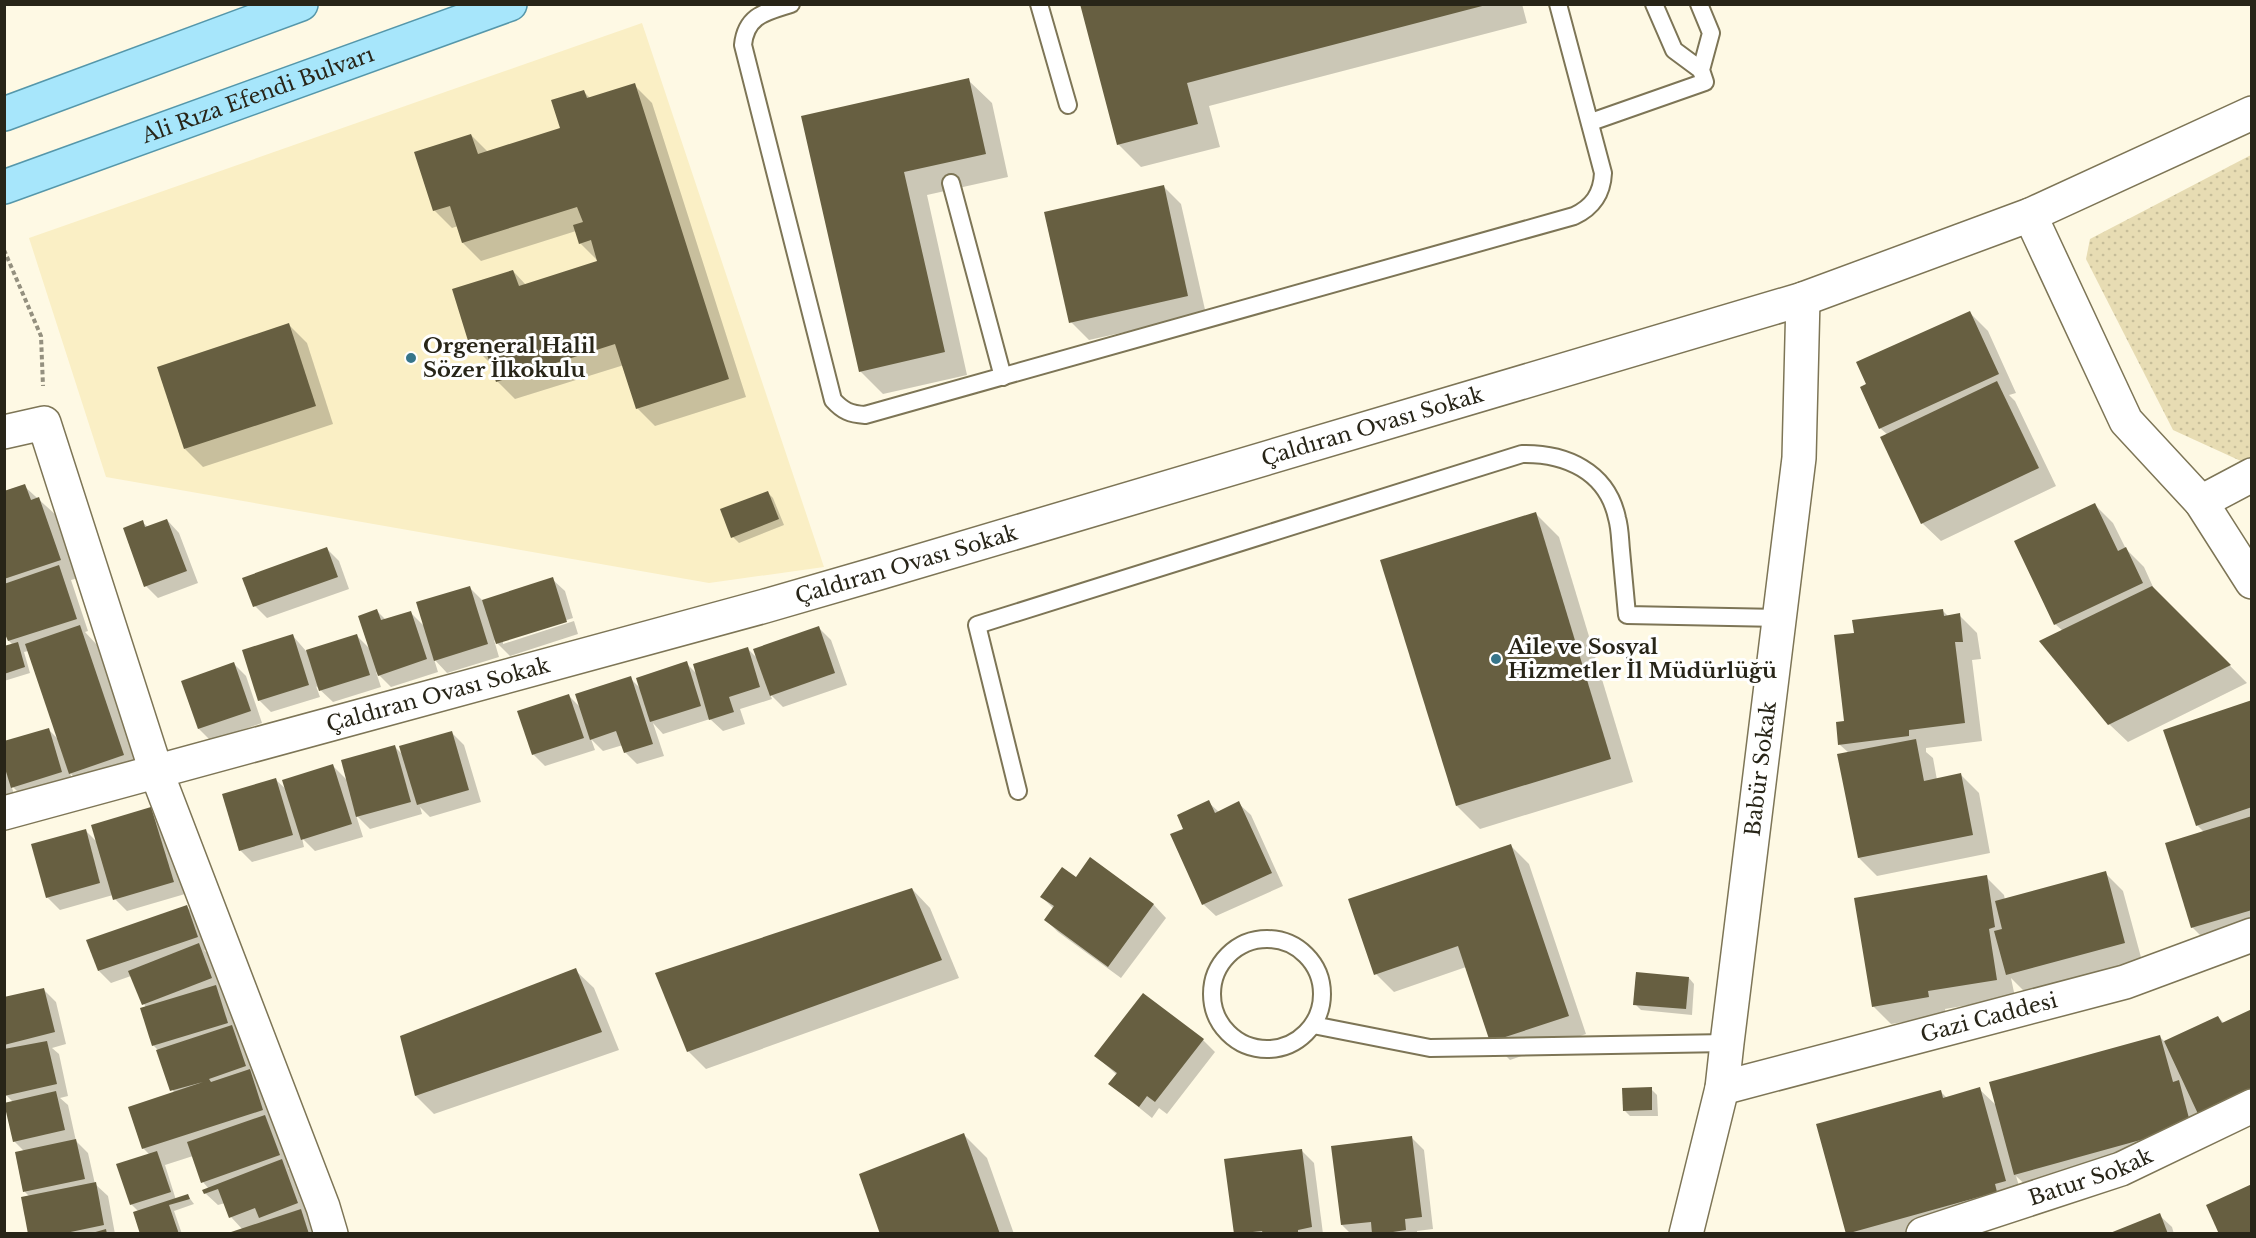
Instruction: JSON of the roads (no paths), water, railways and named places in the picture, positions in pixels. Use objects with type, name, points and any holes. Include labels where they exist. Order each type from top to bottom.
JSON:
[{"type":"main road","points":[[4,114],[301,4]]},
{"type":"main road","name":"Ali Rıza Efendi Bulvarı","points":[[4,187],[510,4]]},
{"type":"street","name":"Çaldıran Ovası Sokak","points":[[4,813],[765,606],[1803,299],[2030,215],[2252,113]]},
{"type":"street","points":[[2030,215],[2126,421],[2200,502],[2252,582]]},
{"type":"street","name":"Babür Sokak","points":[[1686,1233],[1722,1088],[1799,458],[1803,299]]},
{"type":"street","points":[[4,432],[45,423],[156,771],[331,1233]]},
{"type":"street","points":[[2200,502],[2252,476]]},
{"type":"street","name":"Gazi Caddesi","points":[[1722,1088],[2125,982],[2252,935]]},
{"type":"street","name":"Batur Sokak","points":[[1923,1233],[2121,1169],[2252,1106]]},
{"type":"lane","points":[[791,4],[756,17],[748,25],[743,45],[833,399],[841,409],[852,415],[865,415],[1003,377],[1574,216],[1592,204],[1602,184],[1603,173],[1558,4]]},
{"type":"lane","points":[[1040,4],[1068,105]]},
{"type":"lane","points":[[1654,4],[1674,50],[1703,76]]},
{"type":"lane","points":[[1699,4],[1711,33],[1703,76]]},
{"type":"lane","points":[[1591,122],[1703,76]]},
{"type":"lane","points":[[951,183],[1003,377]]},
{"type":"lane","points":[[1018,791],[977,625],[1522,454],[1541,453],[1559,457],[1576,464],[1592,475],[1603,487],[1612,502],[1617,518],[1628,615],[1780,618]]},
{"type":"lane","points":[[1265,938],[1283,940],[1299,948],[1311,960],[1320,975],[1323,992],[1321,1009],[1313,1026],[1301,1038],[1286,1047],[1268,1049],[1251,1047],[1235,1040],[1223,1028],[1214,1012],[1211,995],[1213,978],[1221,962],[1233,949],[1248,941],[1265,938]]},
{"type":"lane","points":[[1313,1026],[1430,1048],[1727,1043]]},
{"type":"place","name":"Orgeneral Halil Sözer İlkokulu","points":[[411,358]]},
{"type":"place","name":"Aile ve Sosyal Hizmetler İl Müdürlüğü","points":[[1496,659]]}]
